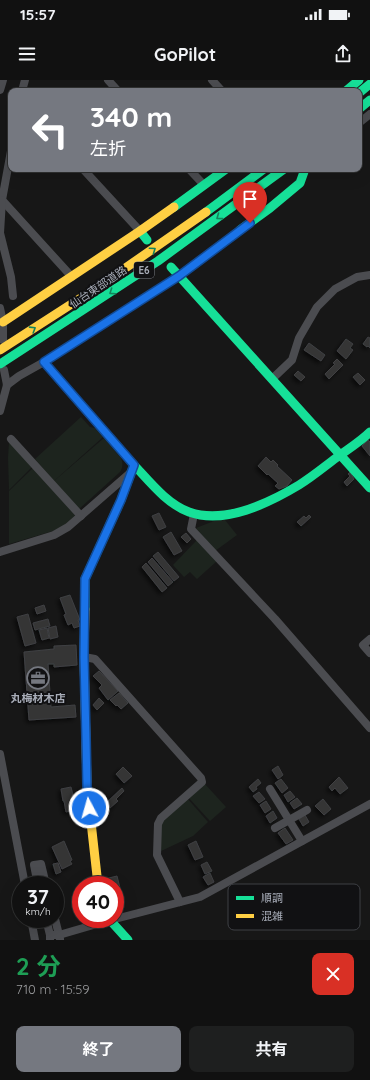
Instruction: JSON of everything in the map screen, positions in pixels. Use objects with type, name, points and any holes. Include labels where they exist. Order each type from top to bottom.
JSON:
[{"type":"main road","points":[[350,88],[359,80]]},
{"type":"main road","points":[[362,91],[370,84]]},
{"type":"main road","points":[[362,107],[370,100]]},
{"type":"main road","points":[[4,322],[140,231],[222,172]]},
{"type":"main road","name":"仙台東部道路","points":[[0,350],[96,289],[199,217],[260,172]]},
{"type":"main road","name":"仙台東部道路","points":[[2,367],[158,261],[280,172]]},
{"type":"main road","points":[[240,230],[300,183],[304,172]]},
{"type":"main road","points":[[140,231],[147,240]]},
{"type":"main road","points":[[171,267],[370,488]]},
{"type":"main road","points":[[97,876],[87,786],[84,657],[85,579],[121,500],[133,469],[176,505],[194,514],[219,516],[266,501],[300,484],[370,432]]},
{"type":"main road","points":[[119,928],[128,940]]},
{"type":"street","points":[[0,90],[3,80]]},
{"type":"street","points":[[108,80],[115,88]]},
{"type":"street","points":[[212,80],[219,88]]},
{"type":"street","points":[[362,121],[370,114]]},
{"type":"street","points":[[8,167],[2,200],[0,233],[11,277],[13,296]]},
{"type":"street","points":[[85,172],[140,231]]},
{"type":"street","points":[[192,172],[204,186]]},
{"type":"street","points":[[2,200],[72,277]]},
{"type":"street","points":[[7,385],[179,276],[240,230]]},
{"type":"street","points":[[272,380],[292,360],[299,338],[317,307],[335,289],[357,277],[370,275]]},
{"type":"street","points":[[0,308],[4,322],[3,340]]},
{"type":"street","points":[[0,552],[54,536],[81,516],[133,469],[44,362]]},
{"type":"street","points":[[0,411],[7,385],[2,367]]},
{"type":"street","points":[[11,439],[81,516]]},
{"type":"street","points":[[194,514],[191,530],[275,619],[370,728]]},
{"type":"street","points":[[370,639],[363,646],[370,653]]},
{"type":"street","points":[[84,657],[95,659],[201,778],[202,782],[161,818],[158,824],[157,855],[180,902]]},
{"type":"street","points":[[0,754],[23,876]]},
{"type":"street","points":[[270,789],[302,841]]},
{"type":"street","points":[[124,916],[200,897],[370,804]]},
{"type":"street","points":[[275,828],[307,810]]},
{"type":"street","points":[[36,876],[34,865],[41,864],[44,876]]},
{"type":"street","points":[[33,928],[35,940]]},
{"type":"street","points":[[50,937],[60,937],[86,928]]},
{"type":"shaded area","points":[[81,417],[90,427],[95,428],[103,437],[54,481],[35,459]]},
{"type":"shaded area","points":[[104,438],[121,458],[122,468],[120,472],[79,509],[54,481]]},
{"type":"shaded area","points":[[9,442],[32,467],[9,490],[8,458]]},
{"type":"shaded area","points":[[33,468],[75,516],[62,527],[53,531],[9,544],[9,491]]},
{"type":"shaded area","points":[[225,520],[237,535],[215,551],[196,528],[214,521]]},
{"type":"shaded area","points":[[197,540],[217,561],[197,579],[190,572],[184,577],[173,565]]},
{"type":"shaded area","points":[[204,783],[226,807],[210,821],[188,797]]},
{"type":"shaded area","points":[[187,798],[208,822],[193,836],[159,852],[162,822]]},
{"type":"building","points":[[368,337],[370,338],[370,348],[363,344]]},
{"type":"building","points":[[346,339],[353,344],[350,348],[353,350],[346,359],[337,351]]},
{"type":"building","points":[[309,343],[325,355],[321,361],[304,350]]},
{"type":"building","points":[[337,359],[343,365],[329,379],[325,374],[335,364],[333,363]]},
{"type":"building","points":[[298,371],[305,377],[301,381],[294,375]]},
{"type":"building","points":[[358,373],[365,380],[360,385],[353,377]]},
{"type":"building","points":[[368,440],[370,442],[370,456],[362,446]]},
{"type":"building","points":[[266,457],[271,462],[273,460],[278,465],[277,466],[292,480],[287,486],[279,489],[275,486],[278,483],[258,466]]},
{"type":"building","points":[[350,472],[354,479],[347,486],[344,482],[350,476],[348,474]]},
{"type":"building","points":[[159,513],[166,527],[159,530],[152,516]]},
{"type":"building","points":[[309,515],[311,517],[301,526],[297,522],[304,516],[306,518]]},
{"type":"building","points":[[171,532],[182,551],[174,555],[163,537]]},
{"type":"building","points":[[186,533],[191,539],[187,543],[181,537]]},
{"type":"building","points":[[158,552],[179,577],[174,581],[153,556]]},
{"type":"building","points":[[152,558],[173,582],[168,586],[148,562]]},
{"type":"building","points":[[146,563],[167,588],[162,592],[142,567]]},
{"type":"building","points":[[70,595],[80,620],[78,620],[80,626],[74,628],[72,623],[68,625],[64,615],[66,614],[60,598]]},
{"type":"building","points":[[44,605],[46,611],[37,614],[35,608]]},
{"type":"building","points":[[28,614],[36,643],[25,646],[17,617]]},
{"type":"building","points":[[48,619],[50,626],[35,630],[33,623]]},
{"type":"building","points":[[56,626],[58,637],[50,639],[48,628]]},
{"type":"building","points":[[47,628],[49,638],[42,640],[39,630]]},
{"type":"building","points":[[76,645],[77,665],[54,667],[54,664],[48,664],[51,707],[75,705],[76,717],[29,720],[24,652],[54,649],[54,646]]},
{"type":"building","points":[[99,671],[118,691],[108,700],[99,688],[102,685],[93,676]]},
{"type":"building","points":[[119,693],[128,703],[121,709],[110,700]]},
{"type":"building","points":[[99,698],[104,703],[97,710],[93,705]]},
{"type":"building","points":[[278,766],[283,775],[278,779],[272,770]]},
{"type":"building","points":[[123,767],[132,776],[124,783],[116,774]]},
{"type":"building","points":[[339,777],[348,788],[340,794],[335,788],[332,791],[329,787]]},
{"type":"building","points":[[258,779],[261,783],[253,792],[249,787]]},
{"type":"building","points":[[281,779],[288,788],[282,793],[275,783]]},
{"type":"building","points":[[71,787],[75,803],[73,803],[74,810],[66,812],[61,789]]},
{"type":"building","points":[[122,788],[124,791],[116,799],[118,801],[110,808],[106,803]]},
{"type":"building","points":[[290,791],[295,797],[288,802],[284,795]]},
{"type":"building","points":[[259,792],[265,799],[259,803],[253,796]]},
{"type":"building","points":[[297,798],[302,804],[294,809],[290,803]]},
{"type":"building","points":[[323,799],[331,809],[324,815],[315,806]]},
{"type":"building","points":[[266,801],[271,809],[265,813],[260,805]]},
{"type":"building","points":[[273,811],[277,818],[270,823],[266,816]]},
{"type":"building","points":[[305,815],[309,822],[303,826],[299,819]]},
{"type":"building","points":[[285,828],[293,840],[286,844],[278,833]]},
{"type":"building","points":[[64,841],[72,860],[70,861],[72,864],[62,869],[52,847]]},
{"type":"building","points":[[196,841],[203,857],[195,860],[188,845]]},
{"type":"building","points":[[207,862],[212,871],[205,874],[201,865]]},
{"type":"building","points":[[58,863],[61,872],[56,874],[53,864]]},
{"type":"building","points":[[210,873],[214,882],[208,885],[203,877]]},
{"type":"traffic: fast","points":[[350,88],[359,80]]},
{"type":"traffic: fast","points":[[362,91],[370,84]]},
{"type":"traffic: fast","points":[[362,107],[370,100]]},
{"type":"traffic: fast","points":[[174,207],[222,172]]},
{"type":"traffic: fast","points":[[206,212],[260,172]]},
{"type":"traffic: fast","points":[[0,364],[158,261],[280,172]]},
{"type":"traffic: fast","points":[[240,230],[300,183],[304,172]]},
{"type":"traffic: fast","points":[[140,231],[147,240]]},
{"type":"traffic: fast","points":[[171,267],[370,488]]},
{"type":"traffic: fast","points":[[85,609],[85,579],[121,500],[134,465],[159,492],[173,504],[189,512],[203,515],[217,516],[232,514],[261,505],[299,485],[370,432]]},
{"type":"traffic: fast","points":[[117,928],[128,940]]},
{"type":"traffic: slow","points":[[3,322],[174,207]]},
{"type":"traffic: slow","points":[[0,350],[101,285],[206,212]]},
{"type":"traffic: slow","points":[[85,609],[84,657],[87,786],[97,876]]},
{"type":"place","name":"丸梅材木店","points":[[38,678]]},
{"type":"route","points":[[89,808],[87,786],[84,657],[85,579],[121,500],[134,465],[44,362],[179,276],[250,223]]}]
